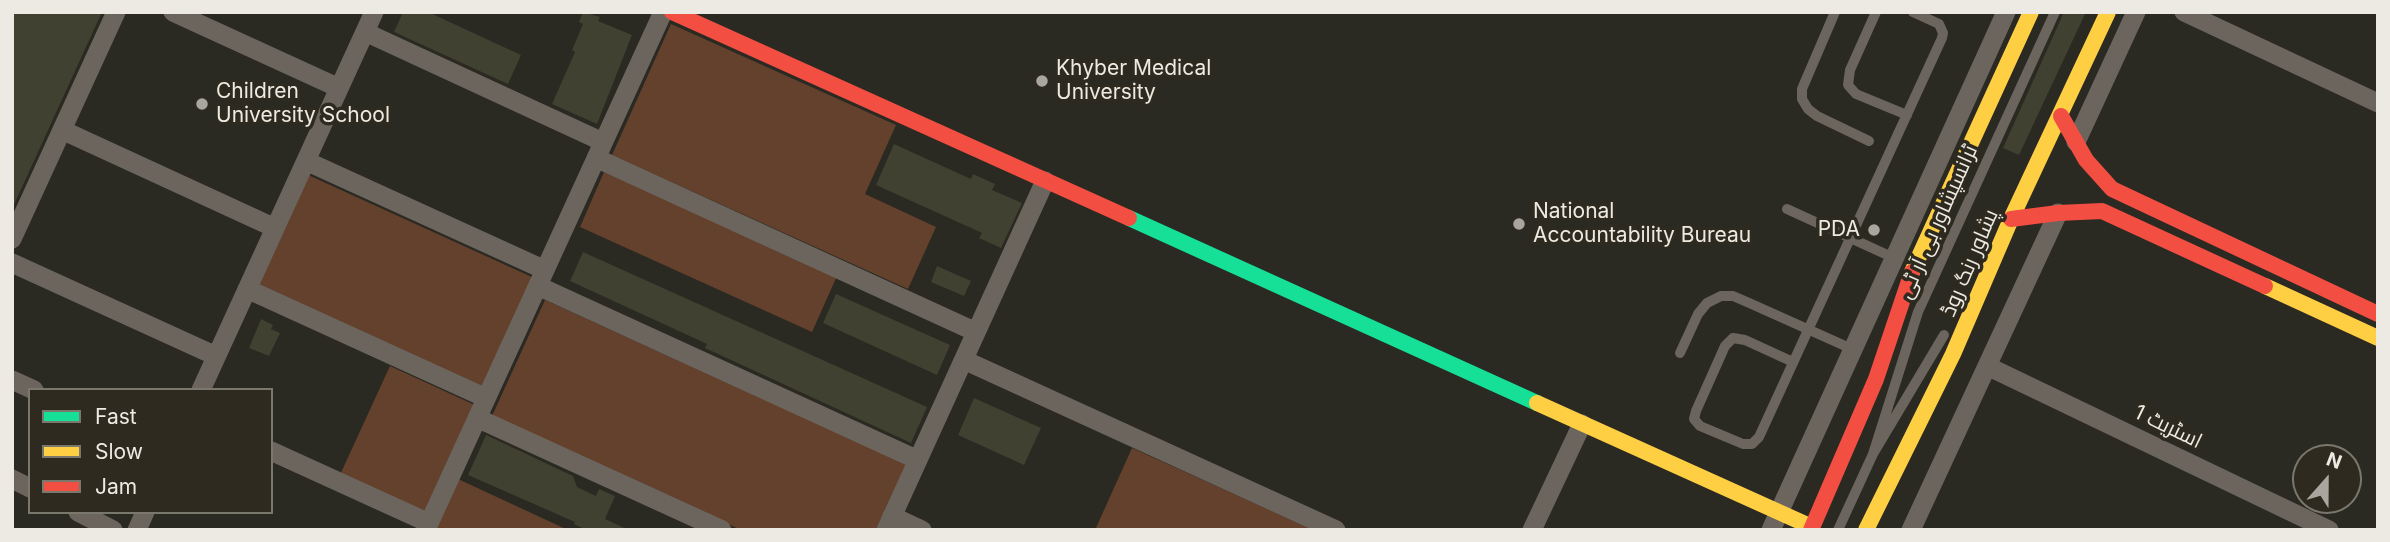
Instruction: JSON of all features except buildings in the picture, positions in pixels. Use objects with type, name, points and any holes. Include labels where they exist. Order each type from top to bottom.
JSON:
[{"type":"main road","points":[[672,12],[1582,424],[1775,521],[1811,529],[1876,379],[1905,287],[2031,12]]},
{"type":"main road","name":"پشاور رنگ روڈ","points":[[1866,530],[1953,354],[2011,219],[2108,12]]},
{"type":"main road","points":[[2061,116],[2086,160],[2112,189],[2378,314]]},
{"type":"main road","points":[[2011,219],[2102,211],[2378,338]]},
{"type":"street","points":[[12,239],[116,12]]},
{"type":"street","points":[[173,12],[339,88]]},
{"type":"street","points":[[202,388],[374,12]]},
{"type":"street","points":[[273,452],[427,526],[663,12]]},
{"type":"street","points":[[1775,521],[2006,12]]},
{"type":"street","points":[[2076,142],[2136,12]]},
{"type":"street","points":[[2183,12],[2378,103]]},
{"type":"street","points":[[365,32],[600,150],[976,332]]},
{"type":"street","points":[[62,130],[275,228]]},
{"type":"street","points":[[306,161],[918,460]]},
{"type":"street","points":[[922,530],[889,523],[1045,181]]},
{"type":"street","points":[[1913,529],[2058,213]]},
{"type":"street","points":[[12,263],[216,356]]},
{"type":"street","points":[[247,289],[486,398]]},
{"type":"street","points":[[964,360],[1336,530]]},
{"type":"street","name":"اسٹریٹ 1","points":[[1987,366],[2329,530]]},
{"type":"street","points":[[12,380],[30,388]]},
{"type":"street","points":[[477,418],[722,530]]},
{"type":"street","points":[[1532,530],[1582,424]]},
{"type":"street","points":[[12,479],[28,487]]},
{"type":"street","points":[[82,514],[113,530]]},
{"type":"street","points":[[137,530],[144,514]]},
{"type":"lane","points":[[1835,12],[1802,89],[1802,99],[1808,109],[1817,116],[1870,141]]},
{"type":"lane","points":[[1876,12],[1850,70],[1848,85],[1856,94],[1907,115]]},
{"type":"lane","points":[[1793,362],[1745,340],[1733,338],[1725,346],[1696,411],[1695,419],[1700,426],[1743,444],[1752,444],[1759,437],[1943,33],[1939,24],[1913,12]]},
{"type":"lane","name":"ٹرانسپشاور بی آر ٹی","points":[[1873,454],[1917,312],[2054,12]]},
{"type":"lane","points":[[1787,209],[1894,258]]},
{"type":"lane","points":[[1680,353],[1698,314],[1707,303],[1721,296],[1733,296],[1852,349]]},
{"type":"lane","name":"ٹرانسپشاور بی آر ٹی","points":[[1838,530],[1873,454],[1949,326]]},
{"type":"shaded area","points":[[671,24],[896,125],[865,194],[936,227],[908,289],[612,155]]},
{"type":"shaded area","points":[[604,172],[837,276],[812,332],[580,227]]},
{"type":"shaded area","points":[[306,174],[534,278],[483,390],[255,286]]},
{"type":"shaded area","points":[[545,300],[906,464],[876,530],[741,530],[492,416]]},
{"type":"shaded area","points":[[390,366],[477,406],[426,517],[339,477]]},
{"type":"shaded area","points":[[1132,448],[1314,530],[1095,530]]},
{"type":"shaded area","points":[[458,479],[568,530],[435,530]]},
{"type":"traffic: fast","points":[[1129,218],[1537,403]]},
{"type":"traffic: slow","points":[[1912,272],[2031,12]]},
{"type":"traffic: slow","points":[[1866,530],[1953,354],[2011,219],[2108,12]]},
{"type":"traffic: slow","points":[[2265,286],[2378,338]]},
{"type":"traffic: slow","points":[[1537,403],[1812,527]]},
{"type":"traffic: jam","points":[[672,12],[1129,218]]},
{"type":"traffic: jam","points":[[2061,116],[2086,160],[2112,189],[2378,314]]},
{"type":"traffic: jam","points":[[2011,219],[2102,211],[2265,286]]},
{"type":"traffic: jam","points":[[1811,530],[1876,379],[1912,272]]},
{"type":"place","name":"Khyber Medical University","points":[[1042,81]]},
{"type":"place","name":"Children University School","points":[[202,104]]},
{"type":"place","name":"National Accountability Bureau","points":[[1519,224]]},
{"type":"place","name":"PDA","points":[[1874,230]]}]
